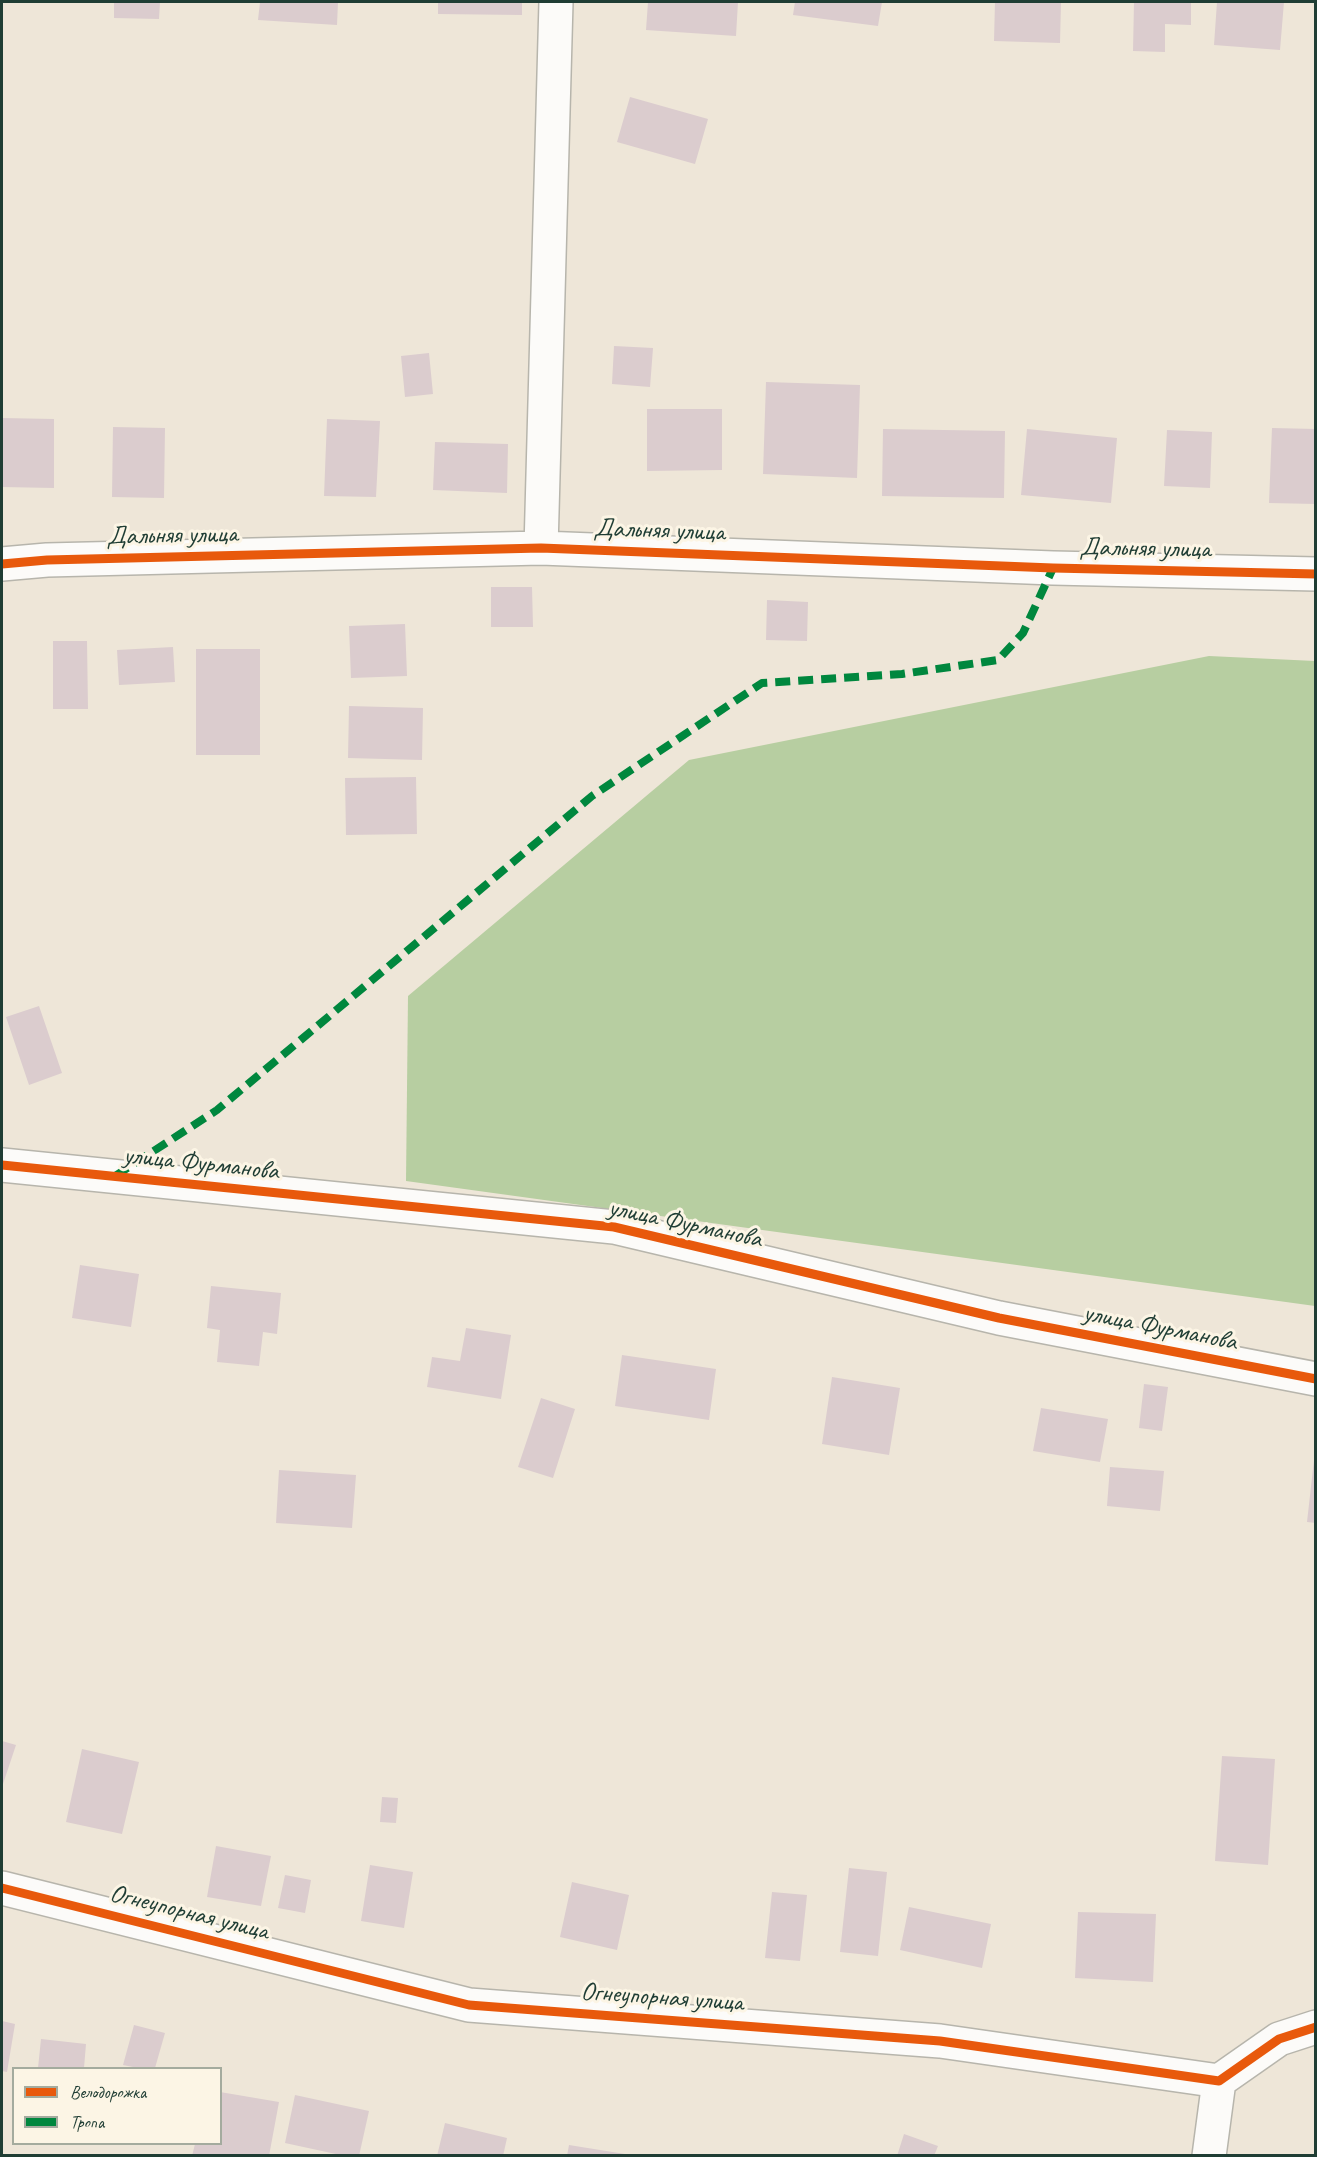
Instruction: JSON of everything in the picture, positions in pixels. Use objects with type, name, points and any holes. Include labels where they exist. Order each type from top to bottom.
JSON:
[{"type":"street","points":[[541,548],[556,2]]},
{"type":"street","name":"Дальняя улица","points":[[2,564],[47,560],[541,548],[1053,568],[1316,574]]},
{"type":"street","name":"улица Фурманова","points":[[2,1165],[614,1227],[999,1318],[1316,1379]]},
{"type":"street","name":"Огнеупорная улица","points":[[2,1888],[469,2005],[940,2041],[1219,2081]]},
{"type":"street","points":[[1209,2156],[1219,2081],[1279,2039],[1316,2027]]},
{"type":"green space","points":[[1209,656],[1315,661],[1315,1306],[406,1181],[408,996],[689,760]]},
{"type":"building","points":[[114,2],[160,2],[159,19],[114,18]]},
{"type":"building","points":[[260,2],[338,2],[337,25],[258,20]]},
{"type":"building","points":[[438,2],[522,2],[522,15],[438,14]]},
{"type":"building","points":[[648,2],[738,2],[736,36],[646,30]]},
{"type":"building","points":[[795,2],[882,2],[878,26],[793,15]]},
{"type":"building","points":[[995,2],[1061,2],[1060,43],[994,41]]},
{"type":"building","points":[[1134,2],[1191,2],[1191,25],[1165,24],[1165,52],[1133,51]]},
{"type":"building","points":[[1217,2],[1284,2],[1280,50],[1214,45]]},
{"type":"building","points":[[630,97],[708,119],[695,164],[617,142]]},
{"type":"building","points":[[614,346],[653,348],[650,387],[612,384]]},
{"type":"building","points":[[429,353],[433,394],[405,397],[401,356]]},
{"type":"building","points":[[766,382],[860,385],[857,478],[763,474]]},
{"type":"building","points":[[647,409],[722,409],[722,470],[647,471]]},
{"type":"building","points":[[2,418],[54,419],[54,488],[2,487]]},
{"type":"building","points":[[327,419],[380,421],[376,497],[324,496]]},
{"type":"building","points":[[113,427],[165,428],[164,498],[112,497]]},
{"type":"building","points":[[1272,428],[1316,429],[1316,504],[1269,503]]},
{"type":"building","points":[[883,429],[1005,431],[1004,498],[882,496]]},
{"type":"building","points":[[1027,429],[1117,438],[1111,503],[1021,495]]},
{"type":"building","points":[[1167,430],[1212,432],[1210,488],[1164,486]]},
{"type":"building","points":[[435,442],[508,444],[507,493],[433,490]]},
{"type":"building","points":[[491,587],[532,587],[533,627],[491,627]]},
{"type":"building","points":[[767,600],[808,602],[807,641],[766,640]]},
{"type":"building","points":[[405,624],[407,676],[351,678],[349,626]]},
{"type":"building","points":[[53,641],[87,641],[88,709],[53,709]]},
{"type":"building","points":[[173,647],[175,682],[119,685],[117,650]]},
{"type":"building","points":[[196,649],[260,649],[260,755],[196,755]]},
{"type":"building","points":[[349,706],[423,708],[422,760],[348,758]]},
{"type":"building","points":[[416,777],[417,834],[346,835],[345,778]]},
{"type":"building","points":[[39,1006],[62,1073],[29,1085],[6,1017]]},
{"type":"building","points":[[80,1265],[139,1274],[131,1327],[72,1318]]},
{"type":"building","points":[[211,1286],[281,1293],[277,1334],[263,1332],[259,1366],[217,1362],[220,1330],[207,1328]]},
{"type":"building","points":[[466,1328],[511,1335],[501,1399],[427,1387],[432,1357],[460,1361]]},
{"type":"building","points":[[622,1355],[716,1369],[709,1420],[615,1406]]},
{"type":"building","points":[[832,1377],[900,1388],[889,1455],[822,1444]]},
{"type":"building","points":[[1144,1384],[1168,1387],[1162,1431],[1139,1428]]},
{"type":"building","points":[[541,1398],[575,1409],[553,1478],[518,1467]]},
{"type":"building","points":[[1041,1408],[1108,1419],[1100,1462],[1033,1451]]},
{"type":"building","points":[[1314,1460],[1316,1460],[1316,1523],[1307,1522]]},
{"type":"building","points":[[1110,1467],[1164,1471],[1160,1511],[1107,1506]]},
{"type":"building","points":[[279,1470],[356,1475],[352,1528],[276,1523]]},
{"type":"building","points":[[2,1741],[16,1745],[2,1787]]},
{"type":"building","points":[[82,1749],[139,1762],[122,1834],[66,1822]]},
{"type":"building","points":[[1222,1756],[1275,1759],[1268,1865],[1215,1861]]},
{"type":"building","points":[[382,1797],[398,1798],[396,1823],[380,1822]]},
{"type":"building","points":[[216,1846],[271,1856],[261,1906],[207,1897]]},
{"type":"building","points":[[370,1865],[413,1872],[404,1928],[361,1921]]},
{"type":"building","points":[[849,1868],[887,1872],[878,1956],[840,1952]]},
{"type":"building","points":[[285,1875],[311,1880],[305,1913],[278,1908]]},
{"type":"building","points":[[572,1882],[629,1895],[617,1950],[560,1937]]},
{"type":"building","points":[[772,1892],[807,1895],[800,1961],[765,1958]]},
{"type":"building","points":[[909,1907],[991,1924],[982,1968],[900,1950]]},
{"type":"building","points":[[1078,1912],[1156,1914],[1153,1982],[1075,1978]]},
{"type":"building","points":[[2,2021],[15,2024],[7,2072],[2,2071]]},
{"type":"building","points":[[134,2025],[165,2033],[155,2067],[123,2065]]},
{"type":"building","points":[[41,2039],[86,2044],[84,2067],[38,2067]]},
{"type":"building","points":[[222,2092],[279,2102],[269,2156],[192,2156],[195,2145],[222,2145]]},
{"type":"building","points":[[295,2095],[369,2111],[359,2156],[345,2156],[285,2143]]},
{"type":"building","points":[[445,2123],[507,2138],[503,2156],[437,2156]]},
{"type":"building","points":[[904,2134],[938,2146],[934,2156],[897,2156]]},
{"type":"building","points":[[569,2145],[625,2154],[625,2156],[567,2156]]},
{"type":"marked path","points":[[115,1176],[217,1110],[592,796],[762,683],[902,674],[998,660],[1023,633],[1053,568]]},
{"type":"cycle path","points":[[2,564],[47,560],[541,548],[1053,568],[1316,574]]},
{"type":"cycle path","points":[[2,1165],[614,1227],[999,1318],[1316,1379]]},
{"type":"cycle path","points":[[2,1888],[469,2005],[940,2041],[1219,2081],[1279,2039],[1316,2027]]}]
